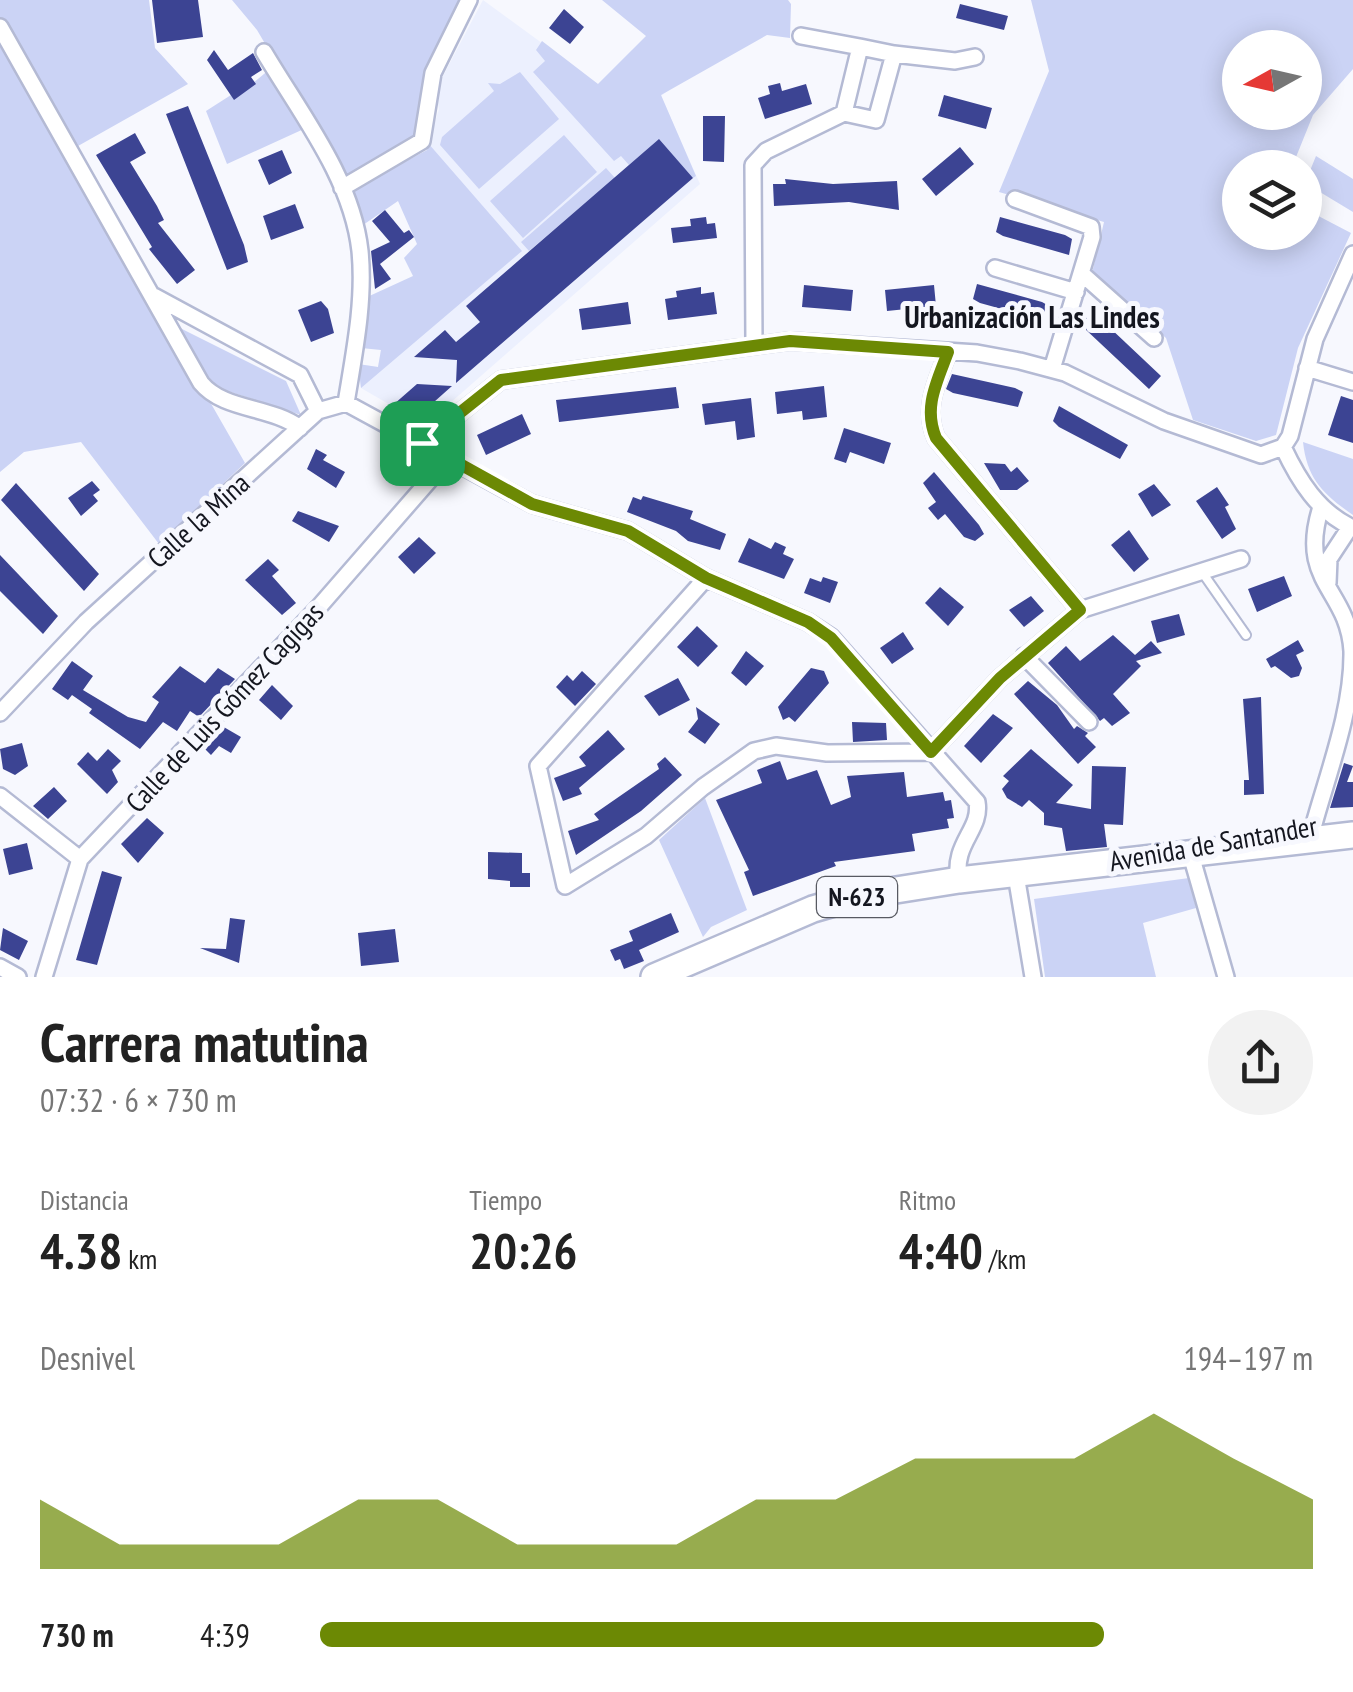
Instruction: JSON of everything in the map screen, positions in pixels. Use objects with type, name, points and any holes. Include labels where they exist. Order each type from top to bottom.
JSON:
[{"type":"highway","name":"Avenida de Santander","points":[[1073,868],[1353,820]]},
{"type":"highway","name":"Avenida de Santander","points":[[654,977],[813,910],[858,896],[960,880],[1353,835]]},
{"type":"street","points":[[342,188],[422,141],[434,72],[469,0]]},
{"type":"street","points":[[0,28],[208,392],[268,411],[300,428]]},
{"type":"street","points":[[801,36],[894,54],[954,61],[975,57]]},
{"type":"street","points":[[844,113],[860,47]]},
{"type":"street","points":[[264,52],[342,188],[360,253],[356,335],[346,403],[548,511],[638,536],[706,578],[790,612],[831,638],[978,808],[979,818],[958,852],[960,880]]},
{"type":"street","points":[[754,344],[753,166],[766,151],[844,113],[876,120],[894,54]]},
{"type":"street","points":[[1015,199],[1086,222],[1092,237],[1052,369]]},
{"type":"street","points":[[1328,583],[1330,559],[1352,528],[1321,507],[1283,447],[1325,312],[1353,254]]},
{"type":"street","points":[[995,268],[1076,292]]},
{"type":"street","points":[[1081,274],[1154,338]]},
{"type":"street","points":[[154,296],[300,375],[318,412]]},
{"type":"street","points":[[422,443],[501,380],[790,341],[977,352],[1052,369],[1164,422],[1231,446],[1261,455],[1283,447]]},
{"type":"street","points":[[948,352],[928,416],[936,438],[1080,610]]},
{"type":"street","points":[[1306,368],[1353,382]]},
{"type":"street","name":"Calle la Mina","points":[[0,713],[86,622],[300,428],[318,412],[346,403]]},
{"type":"street","name":"Calle de Luis Gómez Cagigas","points":[[44,977],[80,859],[318,608],[448,460]]},
{"type":"street","points":[[1314,824],[1352,668],[1349,635],[1312,554],[1321,507]]},
{"type":"street","points":[[706,578],[538,766],[565,886],[646,836],[754,750],[776,746],[828,753],[931,752],[1024,656],[1080,610],[1242,558]]},
{"type":"street","points":[[1024,656],[1088,722]]},
{"type":"street","points":[[0,796],[80,859]]},
{"type":"street","points":[[1191,855],[1226,977]]},
{"type":"street","points":[[1016,875],[1033,977]]},
{"type":"street","points":[[0,967],[18,977]]},
{"type":"lane","points":[[1202,572],[1246,634]]},
{"type":"shaded area","points":[[0,0],[149,0],[155,48],[188,84],[78,146],[0,18]]},
{"type":"shaded area","points":[[232,0],[462,0],[433,54],[417,137],[349,180],[343,176],[257,30]]},
{"type":"shaded area","points":[[483,0],[598,84],[632,50],[669,90],[661,96],[700,184],[425,425],[361,388],[358,364],[378,367],[381,349],[457,306],[427,147],[439,109],[435,91]]},
{"type":"shaded area","points":[[602,0],[788,0],[791,4],[790,38],[767,35],[661,95],[696,176],[693,178],[659,140],[629,165],[621,156],[614,161],[533,72],[545,61],[536,50],[542,41],[598,84],[646,36]]},
{"type":"shaded area","points":[[1031,0],[1353,0],[1353,69],[1322,105],[1322,30],[1222,30],[1222,130],[1307,130],[1299,150],[1222,150],[1222,250],[1322,250],[1322,218],[1351,233],[1298,348],[1276,435],[1256,441],[1193,420],[1166,338],[1092,273],[1104,222],[999,192],[1049,71]]},
{"type":"shaded area","points":[[0,35],[245,463],[159,544],[81,442],[24,452],[0,472]]},
{"type":"shaded area","points":[[270,69],[306,128],[227,164],[206,111],[231,95],[234,99]]},
{"type":"shaded area","points":[[520,72],[559,119],[479,189],[440,145],[442,137],[494,91],[488,83],[500,84]]},
{"type":"shaded area","points":[[564,135],[597,172],[523,238],[490,201]]},
{"type":"shaded area","points":[[428,143],[522,251],[361,388],[358,364],[378,367],[381,350],[361,348],[365,298],[413,276],[404,258],[417,244],[398,201],[363,225],[352,190],[427,150]]},
{"type":"shaded area","points":[[1322,160],[1353,179],[1353,212],[1322,193]]},
{"type":"shaded area","points":[[606,168],[615,178],[529,251],[521,242]]},
{"type":"shaded area","points":[[172,324],[286,381],[301,415],[212,386]]},
{"type":"shaded area","points":[[1303,442],[1353,459],[1353,515],[1318,484],[1308,466]]},
{"type":"shaded area","points":[[705,798],[747,910],[711,927],[703,937],[659,840]]},
{"type":"shaded area","points":[[1189,878],[1196,908],[1143,923],[1156,977],[1045,977],[1034,899]]},
{"type":"building","points":[[152,0],[198,0],[203,37],[157,43]]},
{"type":"building","points":[[960,4],[1008,16],[1004,30],[956,18]]},
{"type":"building","points":[[564,9],[584,27],[570,44],[549,28]]},
{"type":"building","points":[[214,50],[228,70],[253,53],[262,70],[251,77],[256,84],[234,100],[207,60]]},
{"type":"building","points":[[780,83],[782,91],[806,84],[812,104],[765,119],[758,98],[770,94],[768,86]]},
{"type":"building","points":[[944,95],[992,108],[986,129],[938,116]]},
{"type":"building","points":[[188,106],[244,245],[248,262],[227,270],[166,114]]},
{"type":"building","points":[[703,116],[725,116],[724,162],[703,161]]},
{"type":"building","points":[[135,133],[146,153],[130,162],[164,220],[158,223],[195,270],[177,284],[149,249],[152,247],[96,155]]},
{"type":"building","points":[[659,139],[693,178],[456,383],[457,360],[414,357],[445,330],[456,342],[480,322],[466,306]]},
{"type":"building","points":[[960,147],[974,164],[936,196],[922,179]]},
{"type":"building","points":[[282,150],[292,173],[269,185],[258,160]]},
{"type":"building","points":[[785,179],[833,184],[897,181],[899,210],[849,202],[774,206],[773,184],[786,184]]},
{"type":"building","points":[[295,204],[304,228],[271,240],[263,216]]},
{"type":"building","points":[[385,210],[404,233],[409,230],[414,237],[380,264],[391,279],[375,289],[371,251],[390,242],[372,221]]},
{"type":"building","points":[[706,217],[707,224],[715,223],[717,238],[673,243],[671,228],[691,226],[690,219]]},
{"type":"building","points":[[1000,217],[1065,235],[1072,239],[1069,255],[1003,236],[996,232]]},
{"type":"building","points":[[977,284],[1042,302],[1049,306],[1045,321],[980,303],[973,299]]},
{"type":"building","points":[[804,285],[853,290],[851,311],[802,307]]},
{"type":"building","points":[[934,285],[936,306],[887,311],[885,290]]},
{"type":"building","points":[[701,287],[701,294],[714,292],[717,314],[668,320],[665,299],[677,297],[676,291]]},
{"type":"building","points":[[321,301],[328,309],[334,333],[311,342],[298,310]]},
{"type":"building","points":[[628,302],[631,324],[582,330],[579,309]]},
{"type":"building","points":[[1091,310],[1161,376],[1149,389],[1084,328],[1079,321]]},
{"type":"building","points":[[952,374],[1023,392],[1018,407],[953,393],[946,389]]},
{"type":"building","points":[[417,384],[452,386],[416,418],[393,405]]},
{"type":"building","points":[[824,386],[827,417],[803,420],[802,411],[777,414],[775,392]]},
{"type":"building","points":[[676,387],[679,408],[559,422],[556,400]]},
{"type":"building","points":[[1341,396],[1353,400],[1353,443],[1328,435]]},
{"type":"building","points":[[751,398],[755,437],[737,440],[735,421],[705,425],[702,404]]},
{"type":"building","points":[[1059,406],[1128,445],[1120,459],[1059,427],[1053,421]]},
{"type":"building","points":[[522,414],[531,434],[486,455],[477,435]]},
{"type":"building","points":[[844,428],[891,443],[884,464],[850,452],[846,463],[834,459]]},
{"type":"building","points":[[316,449],[327,455],[323,460],[345,472],[336,488],[307,469]]},
{"type":"building","points":[[984,463],[1005,464],[1011,472],[1017,467],[1029,481],[1017,490],[1000,490]]},
{"type":"building","points":[[934,472],[979,525],[984,534],[975,541],[964,537],[945,514],[938,520],[928,508],[936,502],[923,483]]},
{"type":"building","points":[[92,481],[100,490],[93,495],[98,501],[81,516],[68,498]]},
{"type":"building","points":[[16,483],[99,574],[84,591],[1,500]]},
{"type":"building","points":[[1154,484],[1171,505],[1152,517],[1138,494]]},
{"type":"building","points":[[1217,487],[1229,505],[1225,507],[1236,529],[1222,539],[1196,501]]},
{"type":"building","points":[[643,496],[693,511],[690,519],[726,534],[720,550],[688,541],[676,531],[627,512],[633,497],[641,500]]},
{"type":"building","points":[[298,511],[339,526],[329,542],[292,521]]},
{"type":"building","points":[[1129,530],[1149,559],[1134,572],[1111,545]]},
{"type":"building","points":[[419,537],[436,553],[414,574],[398,557]]},
{"type":"building","points":[[749,538],[771,549],[775,542],[786,547],[783,554],[794,559],[784,579],[738,562]]},
{"type":"building","points":[[0,555],[58,616],[43,634],[0,591]]},
{"type":"building","points":[[268,559],[279,570],[272,576],[296,603],[282,615],[245,580]]},
{"type":"building","points":[[1284,576],[1292,596],[1257,612],[1248,589]]},
{"type":"building","points":[[823,577],[838,582],[830,603],[804,593],[810,578],[821,582]]},
{"type":"building","points":[[940,587],[964,607],[948,626],[925,603]]},
{"type":"building","points":[[1031,596],[1044,611],[1024,627],[1009,610]]},
{"type":"building","points":[[1179,614],[1185,635],[1157,643],[1151,621]]},
{"type":"building","points":[[697,626],[718,646],[698,667],[677,647]]},
{"type":"building","points":[[903,632],[914,649],[892,664],[880,648]]},
{"type":"building","points":[[1113,635],[1135,655],[1151,641],[1162,653],[1136,661],[1141,666],[1113,694],[1130,713],[1112,726],[1104,718],[1100,721],[1048,663],[1066,646],[1080,661]]},
{"type":"building","points":[[1298,640],[1304,651],[1296,655],[1302,668],[1299,676],[1291,678],[1275,666],[1271,668],[1266,659]]},
{"type":"building","points":[[746,651],[764,666],[746,686],[731,673]]},
{"type":"building","points":[[72,661],[93,676],[83,690],[128,717],[146,722],[159,702],[152,697],[180,666],[205,683],[218,668],[235,679],[199,717],[190,711],[177,731],[163,722],[140,749],[89,713],[92,709],[72,695],[68,700],[52,689]]},
{"type":"building","points":[[811,668],[824,671],[829,683],[795,722],[789,717],[783,720],[778,707]]},
{"type":"building","points":[[582,671],[596,684],[575,706],[556,687],[567,675],[573,681]]},
{"type":"building","points":[[678,678],[690,700],[659,716],[644,696]]},
{"type":"building","points":[[1028,681],[1057,705],[1074,729],[1077,726],[1088,733],[1085,736],[1096,747],[1078,764],[1014,694]]},
{"type":"building","points":[[272,685],[293,706],[281,720],[259,700]]},
{"type":"building","points":[[1261,697],[1264,794],[1244,795],[1244,780],[1249,780],[1243,699]]},
{"type":"building","points":[[696,707],[720,724],[705,744],[688,732],[698,719]]},
{"type":"building","points":[[993,714],[1013,728],[981,763],[964,746]]},
{"type":"building","points":[[852,722],[886,723],[887,740],[853,742]]},
{"type":"building","points":[[222,726],[241,737],[231,753],[219,746],[211,755],[202,746]]},
{"type":"building","points":[[608,730],[625,749],[579,788],[582,794],[563,801],[554,778],[586,766],[579,757]]},
{"type":"building","points":[[22,743],[28,766],[15,775],[3,769],[0,749]]},
{"type":"building","points":[[108,749],[121,761],[112,770],[118,782],[107,794],[77,764],[88,752],[97,761]]},
{"type":"building","points":[[1031,749],[1073,785],[1056,803],[1091,809],[1092,766],[1126,767],[1123,825],[1104,824],[1107,847],[1066,851],[1062,828],[1044,825],[1044,813],[1029,800],[1022,807],[1007,798],[1002,789],[1009,781],[1003,776]]},
{"type":"building","points":[[665,757],[682,775],[641,811],[576,855],[568,831],[599,820],[594,814],[659,769],[657,764]]},
{"type":"building","points":[[780,761],[787,780],[817,770],[831,805],[851,797],[847,776],[904,772],[907,797],[943,792],[945,801],[951,800],[954,818],[947,819],[949,828],[912,834],[915,851],[834,862],[836,866],[753,896],[744,872],[749,870],[716,800],[762,783],[757,770]]},
{"type":"building","points":[[1344,763],[1353,766],[1347,782],[1353,782],[1353,807],[1330,808]]},
{"type":"building","points":[[54,787],[67,801],[48,819],[33,806]]},
{"type":"building","points":[[147,818],[164,833],[138,863],[121,844]]},
{"type":"building","points":[[27,843],[33,869],[9,875],[3,849]]},
{"type":"building","points":[[488,852],[522,853],[522,873],[530,873],[530,887],[510,887],[510,881],[488,879]]},
{"type":"building","points":[[102,871],[122,877],[97,965],[76,960]]},
{"type":"building","points":[[671,913],[679,932],[639,950],[644,961],[624,969],[620,959],[615,961],[610,950],[633,941],[629,931]]},
{"type":"building","points":[[230,918],[245,920],[239,963],[200,948],[226,949]]},
{"type":"building","points":[[3,928],[28,941],[19,960],[0,950]]},
{"type":"building","points":[[395,929],[399,962],[361,966],[358,933]]},
{"type":"district","name":"Urbanización Las Lindes","points":[[1032,316]]},
{"type":"route","points":[[790,341],[948,352],[928,416],[936,438],[1080,610],[1000,678],[931,752],[831,638],[808,622],[706,578],[687,563],[628,531],[532,504],[422,443],[501,380],[540,372],[676,352],[790,341]]}]
